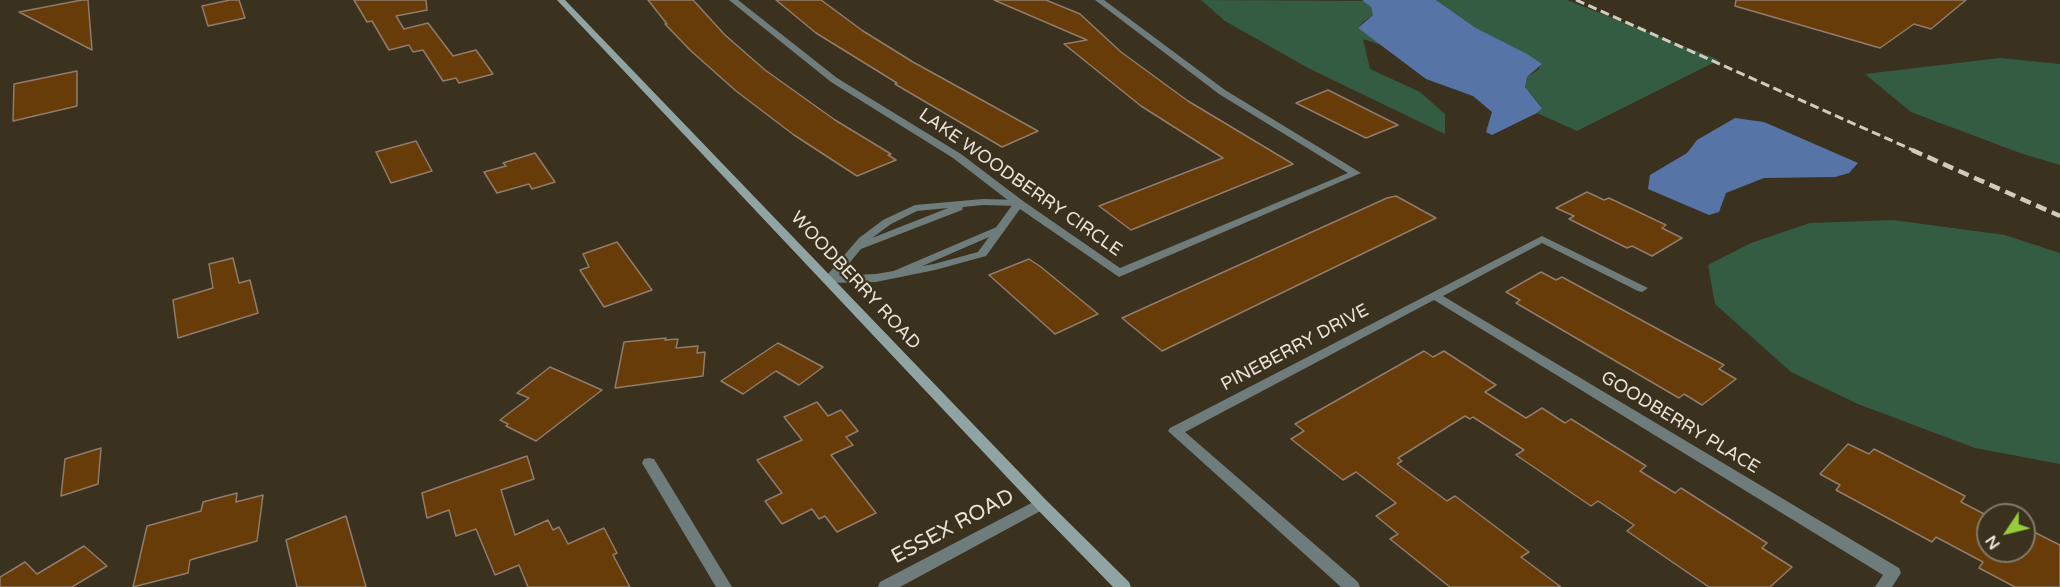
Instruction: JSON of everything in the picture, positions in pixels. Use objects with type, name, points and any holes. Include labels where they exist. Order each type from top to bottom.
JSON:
[{"type":"street","name":"WOODBERRY ROAD","points":[[561,0],[1041,504],[1123,587]]},
{"type":"street","name":"LAKE WOODBERRY CIRCLE","points":[[734,0],[834,80],[957,156],[1018,203],[1119,273],[1356,173],[1222,92],[1099,0]]},
{"type":"street","points":[[829,280],[856,248],[970,203],[1018,203]]},
{"type":"street","points":[[829,280],[876,278],[935,267],[982,254],[1018,203]]},
{"type":"street","name":"PINEBERRY DRIVE","points":[[1352,587],[1175,431],[1542,239],[1642,288]]},
{"type":"street","name":"GOODBERRY PLACE","points":[[1434,295],[1893,573],[1883,587]]},
{"type":"street","points":[[649,463],[724,587]]},
{"type":"street","name":"ESSEX ROAD","points":[[886,587],[1041,504]]},
{"type":"green space","points":[[1201,0],[1365,1],[1371,7],[1373,15],[1358,28],[1381,45],[1363,39],[1370,69],[1420,92],[1445,114],[1445,134],[1310,69],[1225,21]]},
{"type":"green space","points":[[1436,0],[1567,0],[1719,60],[1577,131],[1537,113],[1542,107],[1525,87],[1527,77],[1538,70],[1541,64],[1476,28]]},
{"type":"green space","points":[[2000,58],[2060,64],[2060,165],[2023,154],[1911,112],[1865,74]]},
{"type":"green space","points":[[1893,220],[2005,235],[2060,253],[2060,464],[1975,448],[1858,404],[1791,372],[1715,304],[1708,265],[1751,243],[1810,223]]},
{"type":"water","points":[[1362,0],[1436,0],[1476,28],[1527,54],[1542,64],[1527,77],[1525,87],[1542,108],[1537,113],[1492,135],[1486,132],[1492,112],[1473,96],[1426,79],[1358,28],[1373,15],[1371,7]]},
{"type":"water","points":[[1735,118],[1764,122],[1858,163],[1849,173],[1835,177],[1764,178],[1726,193],[1719,212],[1709,215],[1648,189],[1650,175],[1687,153],[1697,140]]},
{"type":"building","points":[[88,0],[92,50],[19,12]]},
{"type":"building","points":[[239,0],[245,18],[208,26],[202,6]]},
{"type":"building","points":[[354,0],[426,0],[427,10],[396,16],[404,29],[428,23],[453,56],[476,50],[493,74],[459,83],[456,78],[443,81],[423,50],[413,52],[409,45],[389,50],[372,21],[367,22]]},
{"type":"building","points":[[648,0],[693,0],[725,35],[765,70],[835,120],[891,154],[888,155],[896,160],[857,176],[794,135],[736,91],[690,50],[665,24],[667,24]]},
{"type":"building","points":[[776,0],[821,0],[863,31],[913,62],[1038,131],[1002,147],[895,84],[897,83],[816,33]]},
{"type":"building","points":[[994,0],[1046,0],[1080,14],[1121,52],[1188,101],[1293,164],[1131,230],[1099,206],[1223,158],[1141,106],[1064,44],[1087,40]]},
{"type":"building","points":[[1736,0],[1966,0],[1931,29],[1914,24],[1880,48],[1735,6]]},
{"type":"building","points":[[77,71],[77,106],[13,121],[14,84]]},
{"type":"building","points":[[1328,90],[1398,125],[1366,138],[1296,103]]},
{"type":"building","points":[[416,141],[432,171],[391,183],[376,152]]},
{"type":"building","points":[[535,153],[555,182],[532,189],[529,184],[497,193],[484,172],[506,166],[503,163]]},
{"type":"building","points":[[1587,192],[1604,200],[1609,198],[1666,225],[1662,228],[1682,238],[1652,256],[1632,246],[1627,248],[1569,219],[1574,216],[1556,208]]},
{"type":"building","points":[[1396,196],[1436,218],[1162,351],[1122,318],[1387,198]]},
{"type":"building","points":[[617,242],[652,290],[604,307],[580,270],[589,267],[583,254]]},
{"type":"building","points":[[233,258],[239,283],[250,280],[258,313],[178,338],[173,300],[213,288],[209,264]]},
{"type":"building","points":[[1029,259],[1098,314],[1055,334],[989,275]]},
{"type":"building","points":[[1541,272],[1556,280],[1562,277],[1724,365],[1719,369],[1736,379],[1702,405],[1684,394],[1679,398],[1516,303],[1520,300],[1506,292]]},
{"type":"building","points":[[666,338],[665,340],[678,339],[676,348],[698,346],[697,353],[705,352],[703,376],[615,388],[624,342]]},
{"type":"building","points":[[778,343],[823,367],[799,385],[776,371],[743,394],[721,381]]},
{"type":"building","points":[[1424,351],[1433,357],[1444,351],[1496,385],[1485,392],[1526,418],[1542,408],[1565,423],[1571,419],[1646,466],[1640,471],[1675,493],[1681,488],[1767,543],[1762,548],[1792,567],[1770,587],[1709,587],[1627,531],[1634,525],[1598,501],[1591,506],[1516,455],[1524,450],[1473,417],[1470,419],[1465,416],[1398,458],[1402,461],[1397,464],[1447,501],[1455,496],[1529,552],[1521,557],[1561,587],[1450,587],[1390,539],[1398,534],[1376,516],[1396,503],[1356,472],[1343,480],[1291,439],[1304,431],[1295,424]]},
{"type":"building","points":[[550,367],[602,390],[536,441],[506,426],[508,424],[500,420],[529,398],[517,393]]},
{"type":"building","points":[[817,402],[828,416],[841,410],[858,431],[846,437],[853,445],[831,455],[876,513],[837,532],[825,516],[819,519],[812,509],[782,524],[765,501],[782,493],[757,460],[802,440],[784,417]]},
{"type":"building","points":[[1848,444],[1869,454],[1874,449],[1965,496],[1961,502],[1976,510],[1976,558],[1936,537],[1932,542],[1836,490],[1840,485],[1820,474]]},
{"type":"building","points":[[101,448],[98,484],[61,496],[65,459]]},
{"type":"building","points":[[527,456],[534,479],[501,490],[515,535],[548,520],[553,530],[559,527],[568,544],[604,528],[617,553],[613,555],[630,587],[528,587],[519,565],[495,575],[476,529],[456,536],[449,510],[427,518],[422,493]]},
{"type":"building","points":[[237,493],[236,502],[263,495],[257,541],[190,560],[188,573],[133,587],[147,526],[201,511],[203,502]]},
{"type":"building","points":[[346,516],[366,587],[297,587],[286,540]]},
{"type":"building","points":[[2036,533],[2060,545],[2060,587],[2015,587],[1979,568],[1982,563],[2036,563]]},
{"type":"building","points":[[84,546],[107,566],[72,587],[0,587],[0,577],[25,562],[37,574]]},
{"type":"railway","points":[[1576,0],[1915,151]]},
{"type":"railway","points":[[1912,150],[2060,216]]}]
